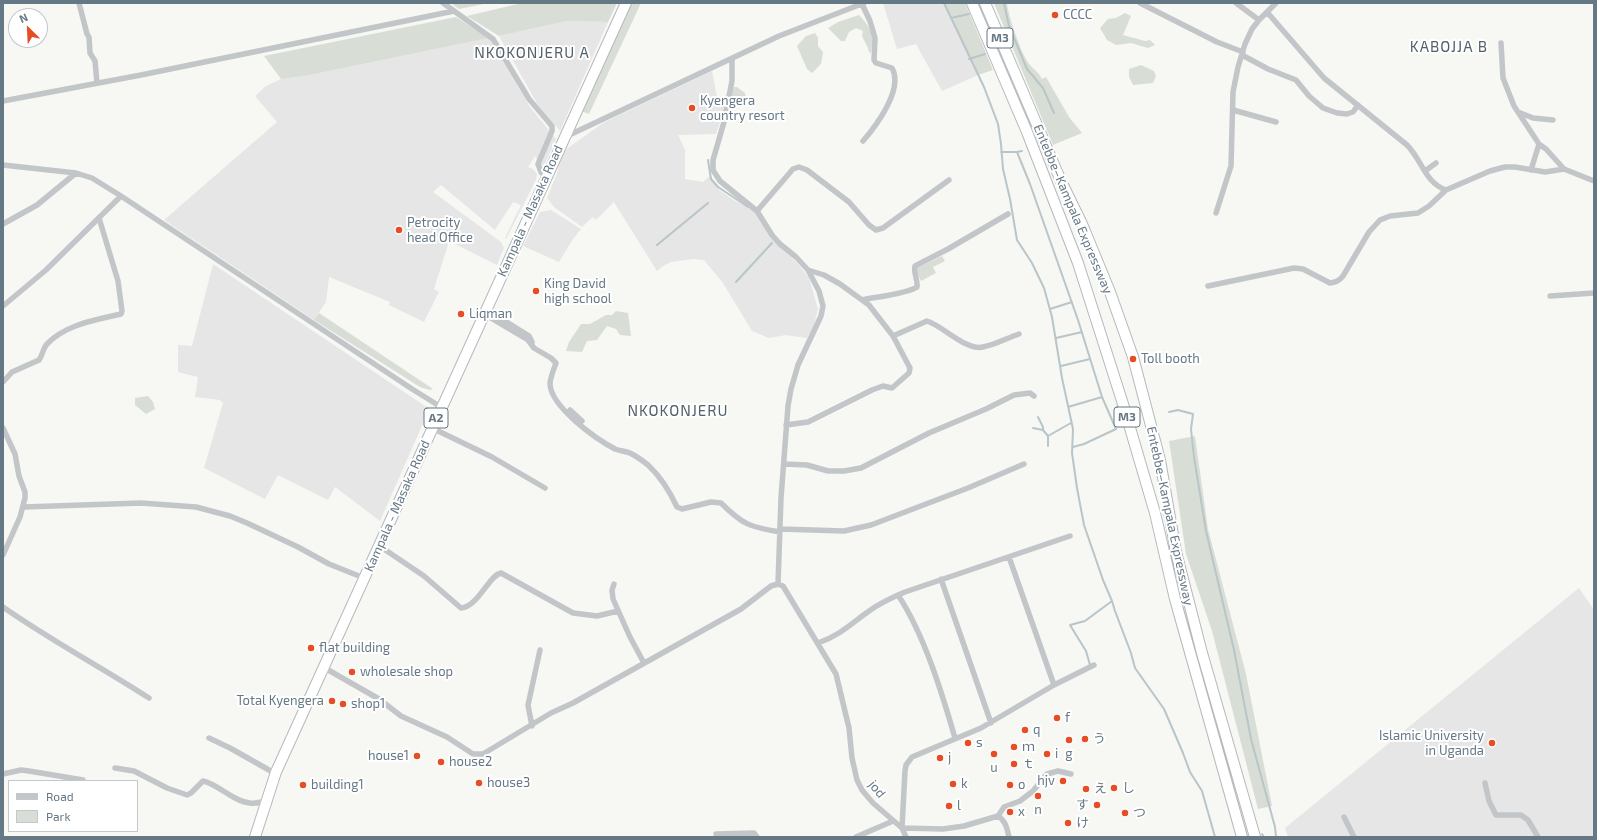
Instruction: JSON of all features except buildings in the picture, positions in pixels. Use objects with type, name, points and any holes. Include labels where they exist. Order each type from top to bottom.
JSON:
[{"type":"highway","name":"Kampala - Masaka Road","points":[[255,837],[276,774],[323,667],[547,178],[563,138],[626,3]]},
{"type":"highway","name":"Entebbe–Kampala Expressway","points":[[985,4],[1061,181],[1082,224],[1110,292],[1133,357],[1160,460],[1176,552],[1202,653],[1255,837]]},
{"type":"highway","name":"Entebbe–Kampala Expressway","points":[[974,6],[1027,132],[1078,263],[1124,404],[1155,513],[1175,599],[1242,837]]},
{"type":"street","points":[[79,3],[85,28],[89,37],[90,53],[95,60],[97,83]]},
{"type":"street","points":[[443,3],[493,39],[529,99],[552,126],[552,131],[538,164],[541,172],[547,178]]},
{"type":"street","points":[[563,138],[800,27],[863,3],[875,38],[874,60],[876,63],[892,68],[895,73],[893,95],[872,131],[864,141]]},
{"type":"street","points":[[1140,3],[1242,53],[1268,69],[1296,80],[1309,96],[1323,108],[1337,113],[1347,114],[1353,112],[1358,105]]},
{"type":"street","points":[[1236,3],[1258,20]]},
{"type":"street","points":[[1216,213],[1231,166],[1235,78],[1242,53],[1252,29],[1258,20],[1276,3]]},
{"type":"street","points":[[3,101],[454,11]]},
{"type":"street","points":[[1267,12],[1324,78],[1407,145],[1418,157],[1434,184],[1446,190]]},
{"type":"street","points":[[1501,43],[1503,78],[1517,112],[1539,144],[1546,149],[1564,169],[1594,181]]},
{"type":"street","points":[[323,667],[370,693],[401,716],[447,737],[473,754],[483,754],[532,726],[551,713],[573,703],[741,609],[771,586],[778,584],[781,498],[786,425],[791,389],[798,366],[821,316],[823,306],[819,291],[808,270],[772,235],[757,211],[720,181],[713,170],[713,160],[724,122],[732,81],[732,58]]},
{"type":"street","points":[[1233,110],[1276,122]]},
{"type":"street","points":[[1517,112],[1533,118],[1553,120]]},
{"type":"street","points":[[1531,170],[1539,144]]},
{"type":"street","points":[[1425,171],[1436,163]]},
{"type":"street","points":[[3,165],[76,173],[92,178],[441,407]]},
{"type":"street","points":[[757,211],[793,169],[800,167],[807,170],[849,202],[869,226],[879,230],[950,180]]},
{"type":"street","points":[[1208,286],[1294,268],[1304,269],[1330,282],[1335,282],[1340,280],[1343,276],[1369,232],[1380,220],[1394,215],[1418,213],[1429,206],[1446,190],[1473,178],[1505,167],[1515,167],[1545,172],[1564,169]]},
{"type":"street","points":[[3,224],[37,204],[76,173]]},
{"type":"street","points":[[3,306],[46,270],[121,196]]},
{"type":"street","points":[[862,300],[914,289],[917,287],[914,270],[915,266],[1008,214]]},
{"type":"street","points":[[3,382],[12,372],[36,363],[47,344],[68,329],[81,324],[121,314],[122,311],[118,281],[99,218]]},
{"type":"street","points":[[786,425],[808,422],[883,386],[892,388],[909,373],[910,368],[893,336],[869,306],[824,275],[808,270]]},
{"type":"street","points":[[1550,296],[1594,293]]},
{"type":"street","points":[[485,312],[530,336],[532,342],[557,359],[559,362],[552,383],[563,405],[582,421]]},
{"type":"street","points":[[485,312],[528,340],[534,348],[551,358],[556,363],[550,383],[552,393],[560,404],[577,423],[596,437],[616,449],[631,454],[648,465],[668,488],[677,507],[682,509],[711,502],[721,502],[733,515],[745,524],[780,530],[844,531],[871,525],[968,488],[1024,464]]},
{"type":"street","points":[[893,336],[927,321],[934,323],[963,342],[977,348],[984,347],[1019,334]]},
{"type":"street","points":[[784,464],[807,465],[828,471],[844,471],[861,468],[929,433],[986,410],[1014,395],[1030,393],[1034,396]]},
{"type":"street","points":[[3,428],[15,454],[25,492],[24,507],[3,555]]},
{"type":"street","points":[[432,428],[492,457],[545,488]]},
{"type":"street","points":[[24,507],[141,503],[196,506],[236,518],[298,547],[330,564],[364,578]]},
{"type":"street","points":[[818,643],[830,639],[840,633],[870,610],[898,595],[930,582],[1070,536]]},
{"type":"street","points":[[378,546],[424,576],[462,608],[468,606],[494,576],[501,572],[573,613],[596,616],[618,611]]},
{"type":"street","points":[[1009,557],[1054,685]]},
{"type":"street","points":[[941,579],[991,723]]},
{"type":"street","points":[[614,584],[612,596],[644,664]]},
{"type":"street","name":"jod","points":[[778,584],[783,586],[836,674],[840,685],[857,780],[862,790],[873,803],[902,828]]},
{"type":"street","points":[[898,595],[914,623],[955,738]]},
{"type":"street","points":[[3,607],[36,630],[86,658],[149,698]]},
{"type":"street","points":[[532,726],[528,705],[540,650]]},
{"type":"street","points":[[906,837],[902,828],[905,771],[908,761],[916,754],[925,752],[991,723],[1054,685],[1094,665]]},
{"type":"street","points":[[209,738],[276,774]]},
{"type":"street","points":[[115,768],[134,771],[167,788],[187,795],[203,781],[208,782],[222,791],[249,803],[266,801]]},
{"type":"street","points":[[3,774],[21,770],[83,780]]},
{"type":"street","points":[[902,828],[943,829],[959,827],[998,816],[1004,807],[1020,801],[1033,791],[1047,774],[1058,771],[1071,774]]},
{"type":"street","points":[[1485,783],[1496,815],[1521,814],[1528,820],[1538,837]]},
{"type":"street","points":[[998,816],[1005,824],[1009,837]]},
{"type":"street","points":[[1344,818],[1354,837]]},
{"type":"street","points":[[856,837],[893,821]]},
{"type":"street","points":[[716,834],[754,833],[757,837]]},
{"type":"shaded area","points":[[883,3],[944,3],[978,75],[942,91],[916,44],[897,49]]},
{"type":"shaded area","points":[[567,21],[608,22],[560,131],[538,105],[499,36]]},
{"type":"shaded area","points":[[489,38],[530,107],[556,139],[543,168],[535,156],[528,167],[533,169],[537,174],[536,180],[506,239],[505,238],[521,205],[513,202],[495,230],[441,185],[433,192],[501,242],[504,248],[497,265],[449,241],[434,289],[439,292],[424,322],[389,305],[390,302],[329,277],[326,302],[314,320],[164,220],[277,122],[255,96],[266,86],[281,79],[305,76]]},
{"type":"shaded area","points":[[712,71],[718,102],[726,105],[716,134],[678,135],[685,150],[685,179],[703,182],[710,176],[719,190],[735,201],[753,210],[776,243],[797,263],[809,278],[818,309],[814,325],[807,338],[786,335],[769,338],[752,331],[723,283],[704,260],[693,259],[671,262],[657,271],[614,202],[596,220],[593,217],[582,227],[554,207],[547,198],[558,171],[559,158],[568,148],[603,123]]},
{"type":"shaded area","points":[[551,210],[581,229],[559,262],[523,246],[540,212]]},
{"type":"shaded area","points":[[213,264],[428,408],[428,412],[380,521],[335,487],[328,500],[278,475],[265,499],[204,468],[223,403],[220,400],[195,397],[198,377],[178,372],[178,345],[192,346]]},
{"type":"shaded area","name":"Islamic University in Uganda","points":[[1579,588],[1594,610],[1594,837],[1288,837],[1285,828]]},
{"type":"green space","points":[[451,3],[489,3],[459,9]]},
{"type":"green space","points":[[522,3],[617,3],[608,22],[567,21],[499,36],[467,16]]},
{"type":"green space","points":[[631,3],[641,3],[589,114],[581,111]]},
{"type":"green space","points":[[944,3],[965,3],[993,70],[978,75]]},
{"type":"green space","points":[[994,3],[1007,3],[1016,36],[1027,61],[1042,79],[1046,77],[1069,117],[1082,133],[1053,145]]},
{"type":"green space","points":[[1125,13],[1131,16],[1123,35],[1145,41],[1150,40],[1155,45],[1148,48],[1131,43],[1116,45],[1107,40],[1100,28],[1108,19],[1116,18]]},
{"type":"green space","points":[[859,15],[867,24],[871,32],[871,53],[869,52],[862,36],[863,31],[856,28],[849,32],[845,41],[841,41],[828,28],[838,22]]},
{"type":"green space","points":[[456,17],[489,38],[305,76],[281,79],[264,56]]},
{"type":"green space","points":[[815,33],[818,38],[818,46],[823,52],[821,64],[812,73],[807,69],[797,46],[806,36]]},
{"type":"green space","points":[[1141,65],[1154,71],[1156,76],[1153,83],[1133,85],[1129,77],[1129,69]]},
{"type":"green space","points":[[734,87],[737,87],[745,93],[746,97],[741,100],[732,98],[731,94]]},
{"type":"green space","points":[[942,256],[945,261],[933,267],[936,273],[921,281],[915,269]]},
{"type":"green space","points":[[616,311],[628,313],[631,336],[620,335],[616,329],[607,326],[597,340],[587,341],[582,352],[566,351],[569,342],[581,324],[590,324],[606,315],[612,315]]},
{"type":"green space","points":[[319,313],[433,389],[430,390],[420,387],[314,320]]},
{"type":"green space","points":[[148,396],[153,402],[155,409],[146,414],[135,405],[135,398]]},
{"type":"green space","points":[[1195,436],[1208,529],[1246,674],[1272,806],[1258,809],[1212,631],[1186,554],[1169,441]]},
{"type":"waterway","points":[[944,3],[984,87],[998,124],[1003,169],[1017,240],[1032,263],[1044,288],[1052,317],[1062,378],[1073,429],[1072,453],[1084,525],[1131,653],[1135,668],[1164,709],[1190,772],[1202,791],[1215,837]]},
{"type":"waterway","points":[[1004,3],[1009,26],[1027,69],[1043,88],[1054,113]]},
{"type":"waterway","points":[[951,18],[969,14]]},
{"type":"waterway","points":[[969,59],[985,54]]},
{"type":"waterway","points":[[1001,152],[1022,151]]},
{"type":"waterway","points":[[1017,152],[1030,184],[1078,320],[1102,397],[1116,429],[1084,444],[1073,447]]},
{"type":"waterway","points":[[708,160],[711,179],[718,187],[748,207]]},
{"type":"waterway","points":[[657,245],[708,203]]},
{"type":"waterway","points":[[736,282],[772,243]]},
{"type":"waterway","points":[[1050,309],[1072,302]]},
{"type":"waterway","points":[[1056,338],[1082,332]]},
{"type":"waterway","points":[[1061,366],[1090,359]]},
{"type":"waterway","points":[[1068,407],[1102,397]]},
{"type":"waterway","points":[[1169,412],[1178,410],[1193,414],[1191,429],[1194,457],[1206,531],[1234,650],[1251,739],[1275,827],[1276,837]]},
{"type":"waterway","points":[[1038,417],[1043,430],[1048,436],[1071,423]]},
{"type":"waterway","points":[[1033,428],[1043,430]]},
{"type":"waterway","points":[[1048,436],[1048,446]]},
{"type":"waterway","points":[[1090,665],[1086,651],[1070,625],[1085,621],[1112,601]]},
{"type":"place","name":"CCCC","points":[[1055,15]]},
{"type":"place","name":"Kyengera country resort","points":[[692,108]]},
{"type":"place","name":"Petrocity head Office","points":[[399,230]]},
{"type":"place","name":"King David high school","points":[[536,291]]},
{"type":"place","name":"Liqman","points":[[461,314]]},
{"type":"place","name":"Toll booth","points":[[1133,359]]},
{"type":"place","name":"flat building","points":[[311,648]]},
{"type":"place","name":"wholesale shop","points":[[352,672]]},
{"type":"place","name":"Total Kyengera","points":[[332,701]]},
{"type":"place","name":"shop1","points":[[343,704]]},
{"type":"place","name":"f","points":[[1057,718]]},
{"type":"place","name":"q","points":[[1025,730]]},
{"type":"place","name":"う","points":[[1085,739]]},
{"type":"place","name":"g","points":[[1069,740]]},
{"type":"place","name":"s","points":[[968,743]]},
{"type":"place","name":"Islamic University in Uganda","points":[[1492,743]]},
{"type":"place","name":"ｍ","points":[[1014,747]]},
{"type":"place","name":"u","points":[[994,754]]},
{"type":"place","name":"i","points":[[1047,754]]},
{"type":"place","name":"house1","points":[[417,756]]},
{"type":"place","name":"j","points":[[940,758]]},
{"type":"place","name":"house2","points":[[441,762]]},
{"type":"place","name":"ｔ","points":[[1014,764]]},
{"type":"place","name":"hjv","points":[[1063,781]]},
{"type":"place","name":"house3","points":[[479,783]]},
{"type":"place","name":"k","points":[[953,784]]},
{"type":"place","name":"building1","points":[[303,785]]},
{"type":"place","name":"o","points":[[1010,785]]},
{"type":"place","name":"し","points":[[1114,788]]},
{"type":"place","name":"え","points":[[1086,789]]},
{"type":"place","name":"n","points":[[1038,796]]},
{"type":"place","name":"す","points":[[1097,805]]},
{"type":"place","name":"l","points":[[949,806]]},
{"type":"place","name":"x","points":[[1010,812]]},
{"type":"place","name":"つ","points":[[1125,813]]},
{"type":"place","name":"け","points":[[1068,823]]},
{"type":"district","name":"KABOJJA B","points":[[1449,47]]},
{"type":"district","name":"NKOKONJERU A","points":[[532,53]]},
{"type":"district","name":"NKOKONJERU","points":[[678,411]]}]
